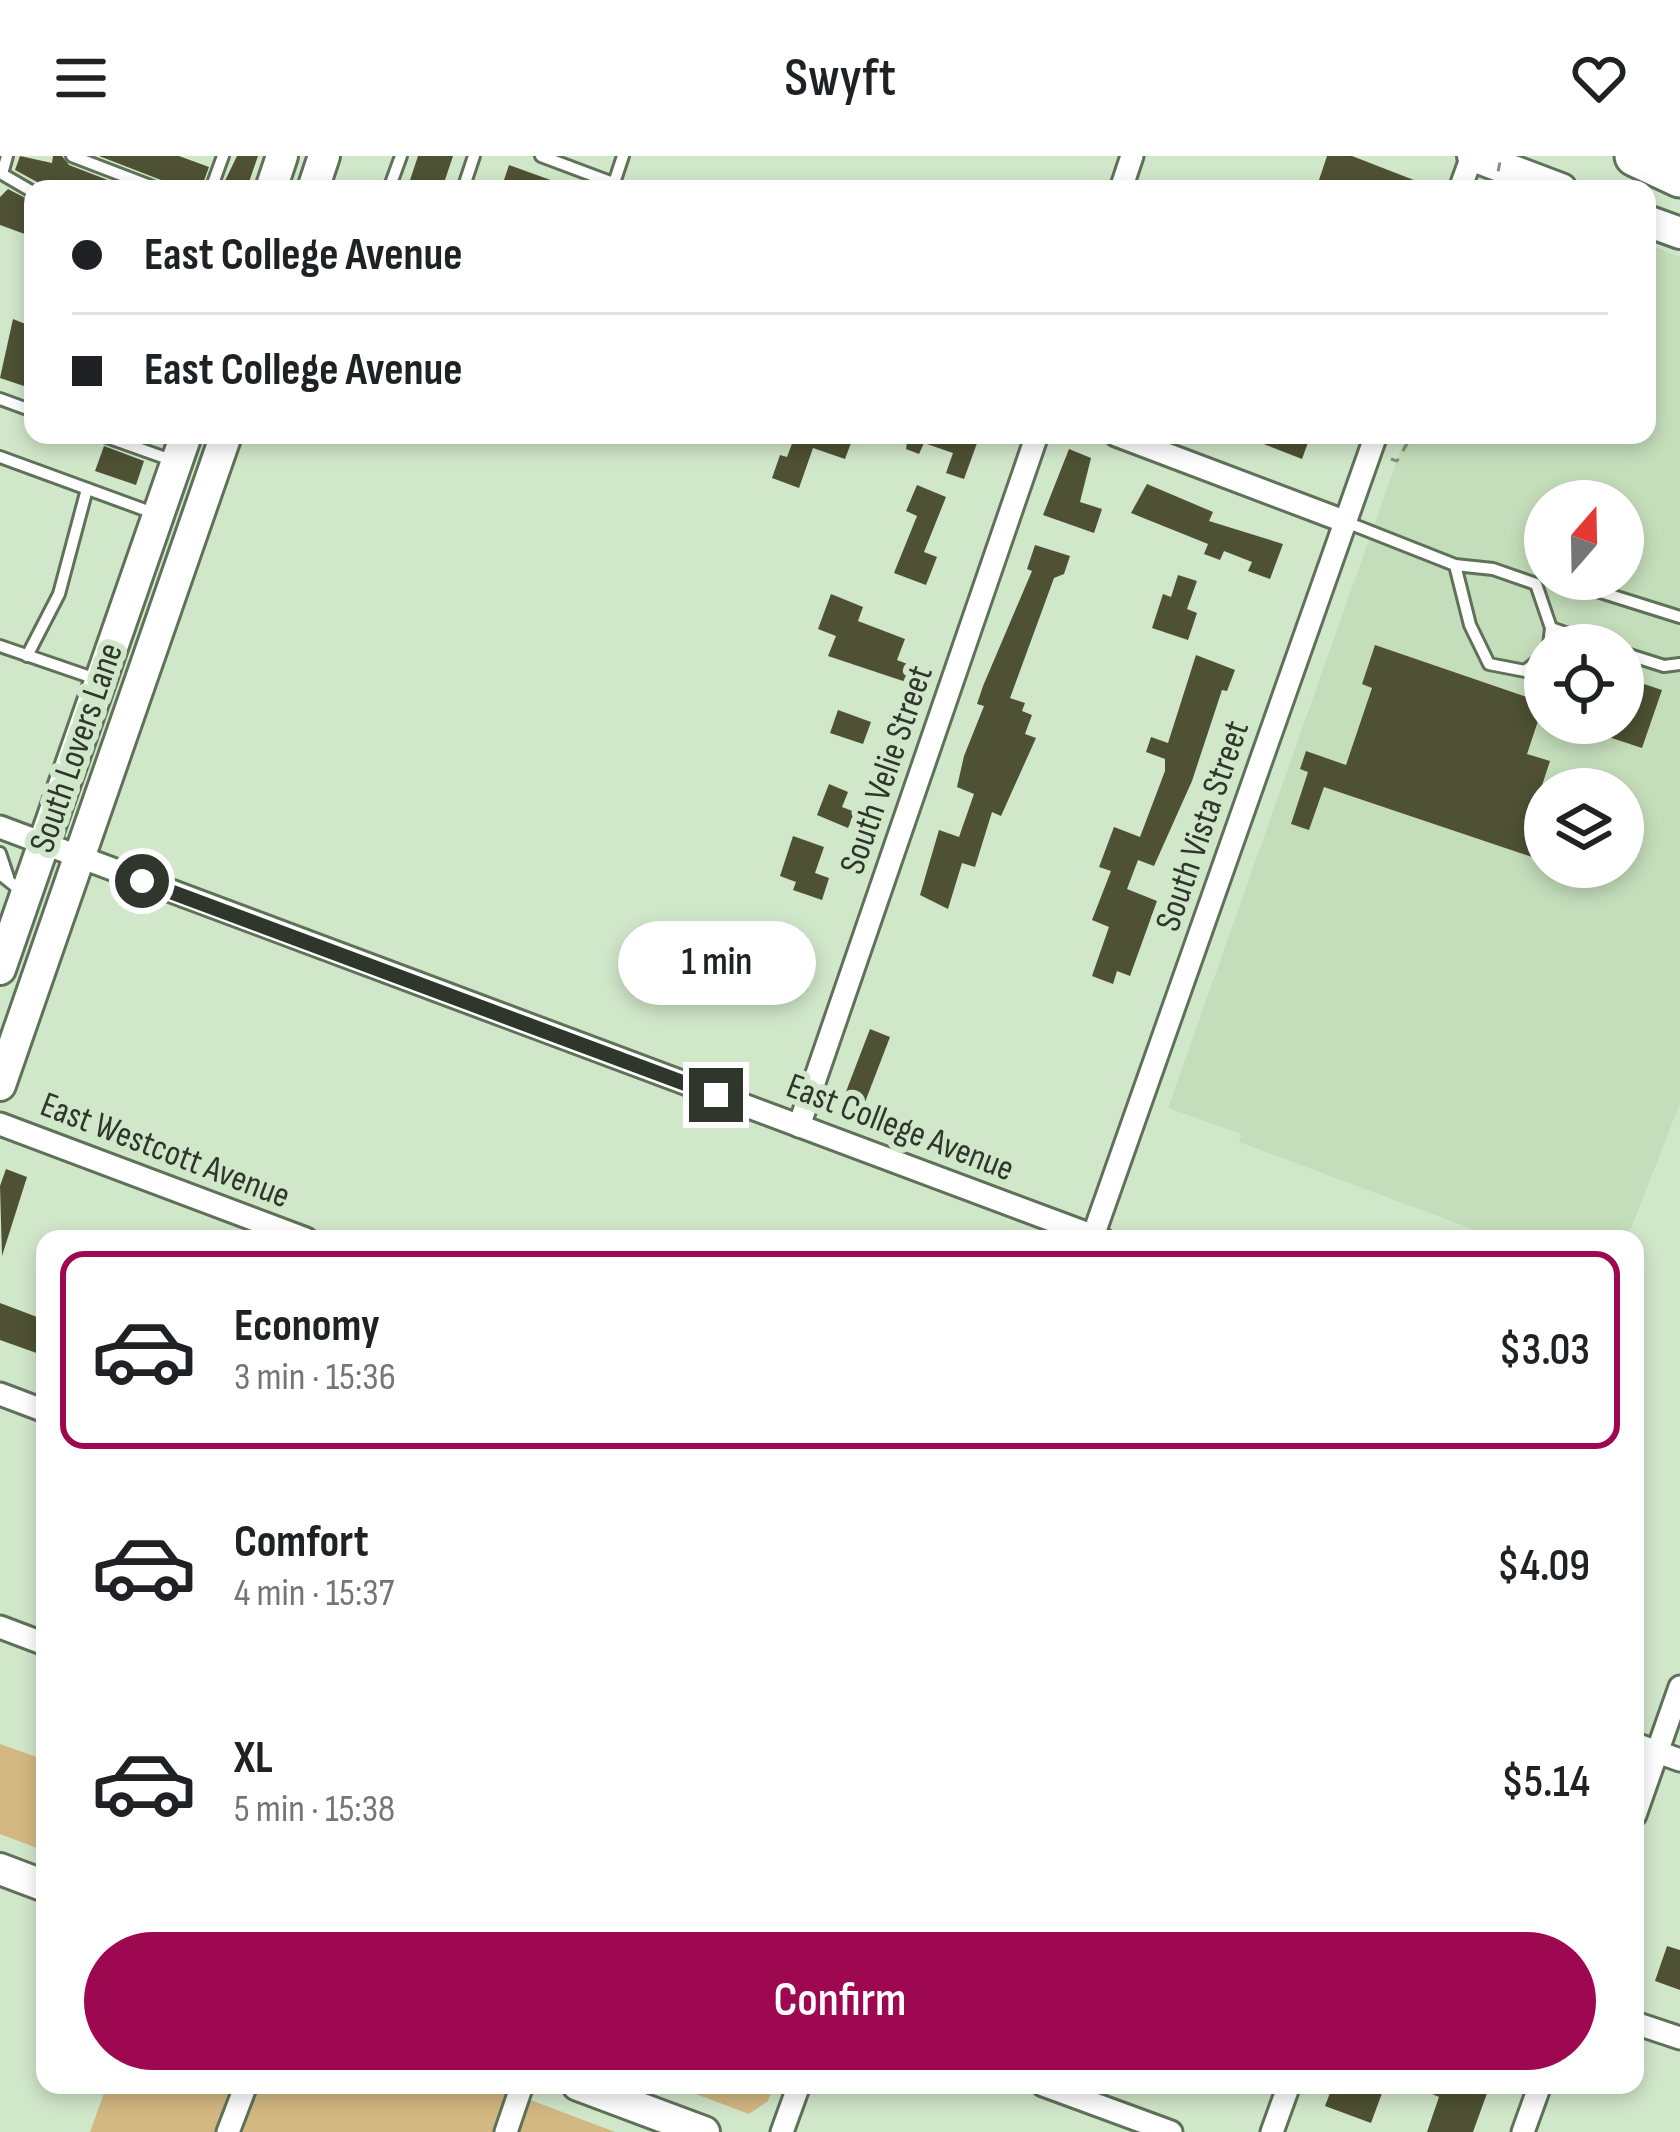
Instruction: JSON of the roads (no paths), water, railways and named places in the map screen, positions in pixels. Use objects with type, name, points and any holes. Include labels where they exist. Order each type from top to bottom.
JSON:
[{"type":"highway","points":[[1635,156],[1680,177]]},
{"type":"main road","points":[[1472,156],[1537,180]]},
{"type":"main road","name":"South Lovers Lane","points":[[0,1085],[223,444]]},
{"type":"main road","name":"South Lovers Lane","points":[[2,954],[11,882],[45,844],[182,449]]},
{"type":"main road","points":[[0,1869],[36,1883]]},
{"type":"main road","points":[[602,2094],[704,2132]]},
{"type":"street","name":"South Velie Street","points":[[799,1126],[1034,444]]},
{"type":"street","points":[[1140,444],[1346,522]]},
{"type":"street","name":"South Vista Street","points":[[1099,1230],[1373,444]]},
{"type":"street","name":"East College Avenue","points":[[0,827],[1075,1230]]},
{"type":"street","name":"East Westcott Avenue","points":[[0,1124],[282,1230]]},
{"type":"street","points":[[0,1394],[36,1408]]},
{"type":"street","points":[[0,1627],[36,1641]]},
{"type":"street","points":[[1644,1789],[1680,1687]]},
{"type":"street","points":[[1644,1747],[1680,1760]]},
{"type":"street","points":[[1644,2026],[1680,2038]]},
{"type":"street","points":[[229,2132],[243,2094]]},
{"type":"street","points":[[506,2132],[519,2094]]},
{"type":"street","points":[[782,2132],[796,2094]]},
{"type":"street","points":[[1068,2094],[1172,2132]]},
{"type":"street","points":[[1272,2132],[1285,2094]]},
{"type":"street","points":[[1523,2132],[1537,2094]]},
{"type":"lane","points":[[7,156],[2,174],[24,188]]},
{"type":"lane","points":[[72,156],[135,180]]},
{"type":"lane","points":[[542,156],[599,180]]},
{"type":"lane","points":[[0,457],[159,515]]},
{"type":"lane","points":[[27,656],[59,594],[87,489]]},
{"type":"lane","points":[[1346,522],[1455,565],[1524,577]]},
{"type":"lane","points":[[1455,565],[1470,626],[1489,664],[1524,671]]},
{"type":"lane","points":[[1626,600],[1680,617]]},
{"type":"lane","points":[[0,646],[100,681]]},
{"type":"lane","points":[[1644,659],[1664,666],[1680,664]]},
{"type":"lane","points":[[0,854],[11,882]]}]
